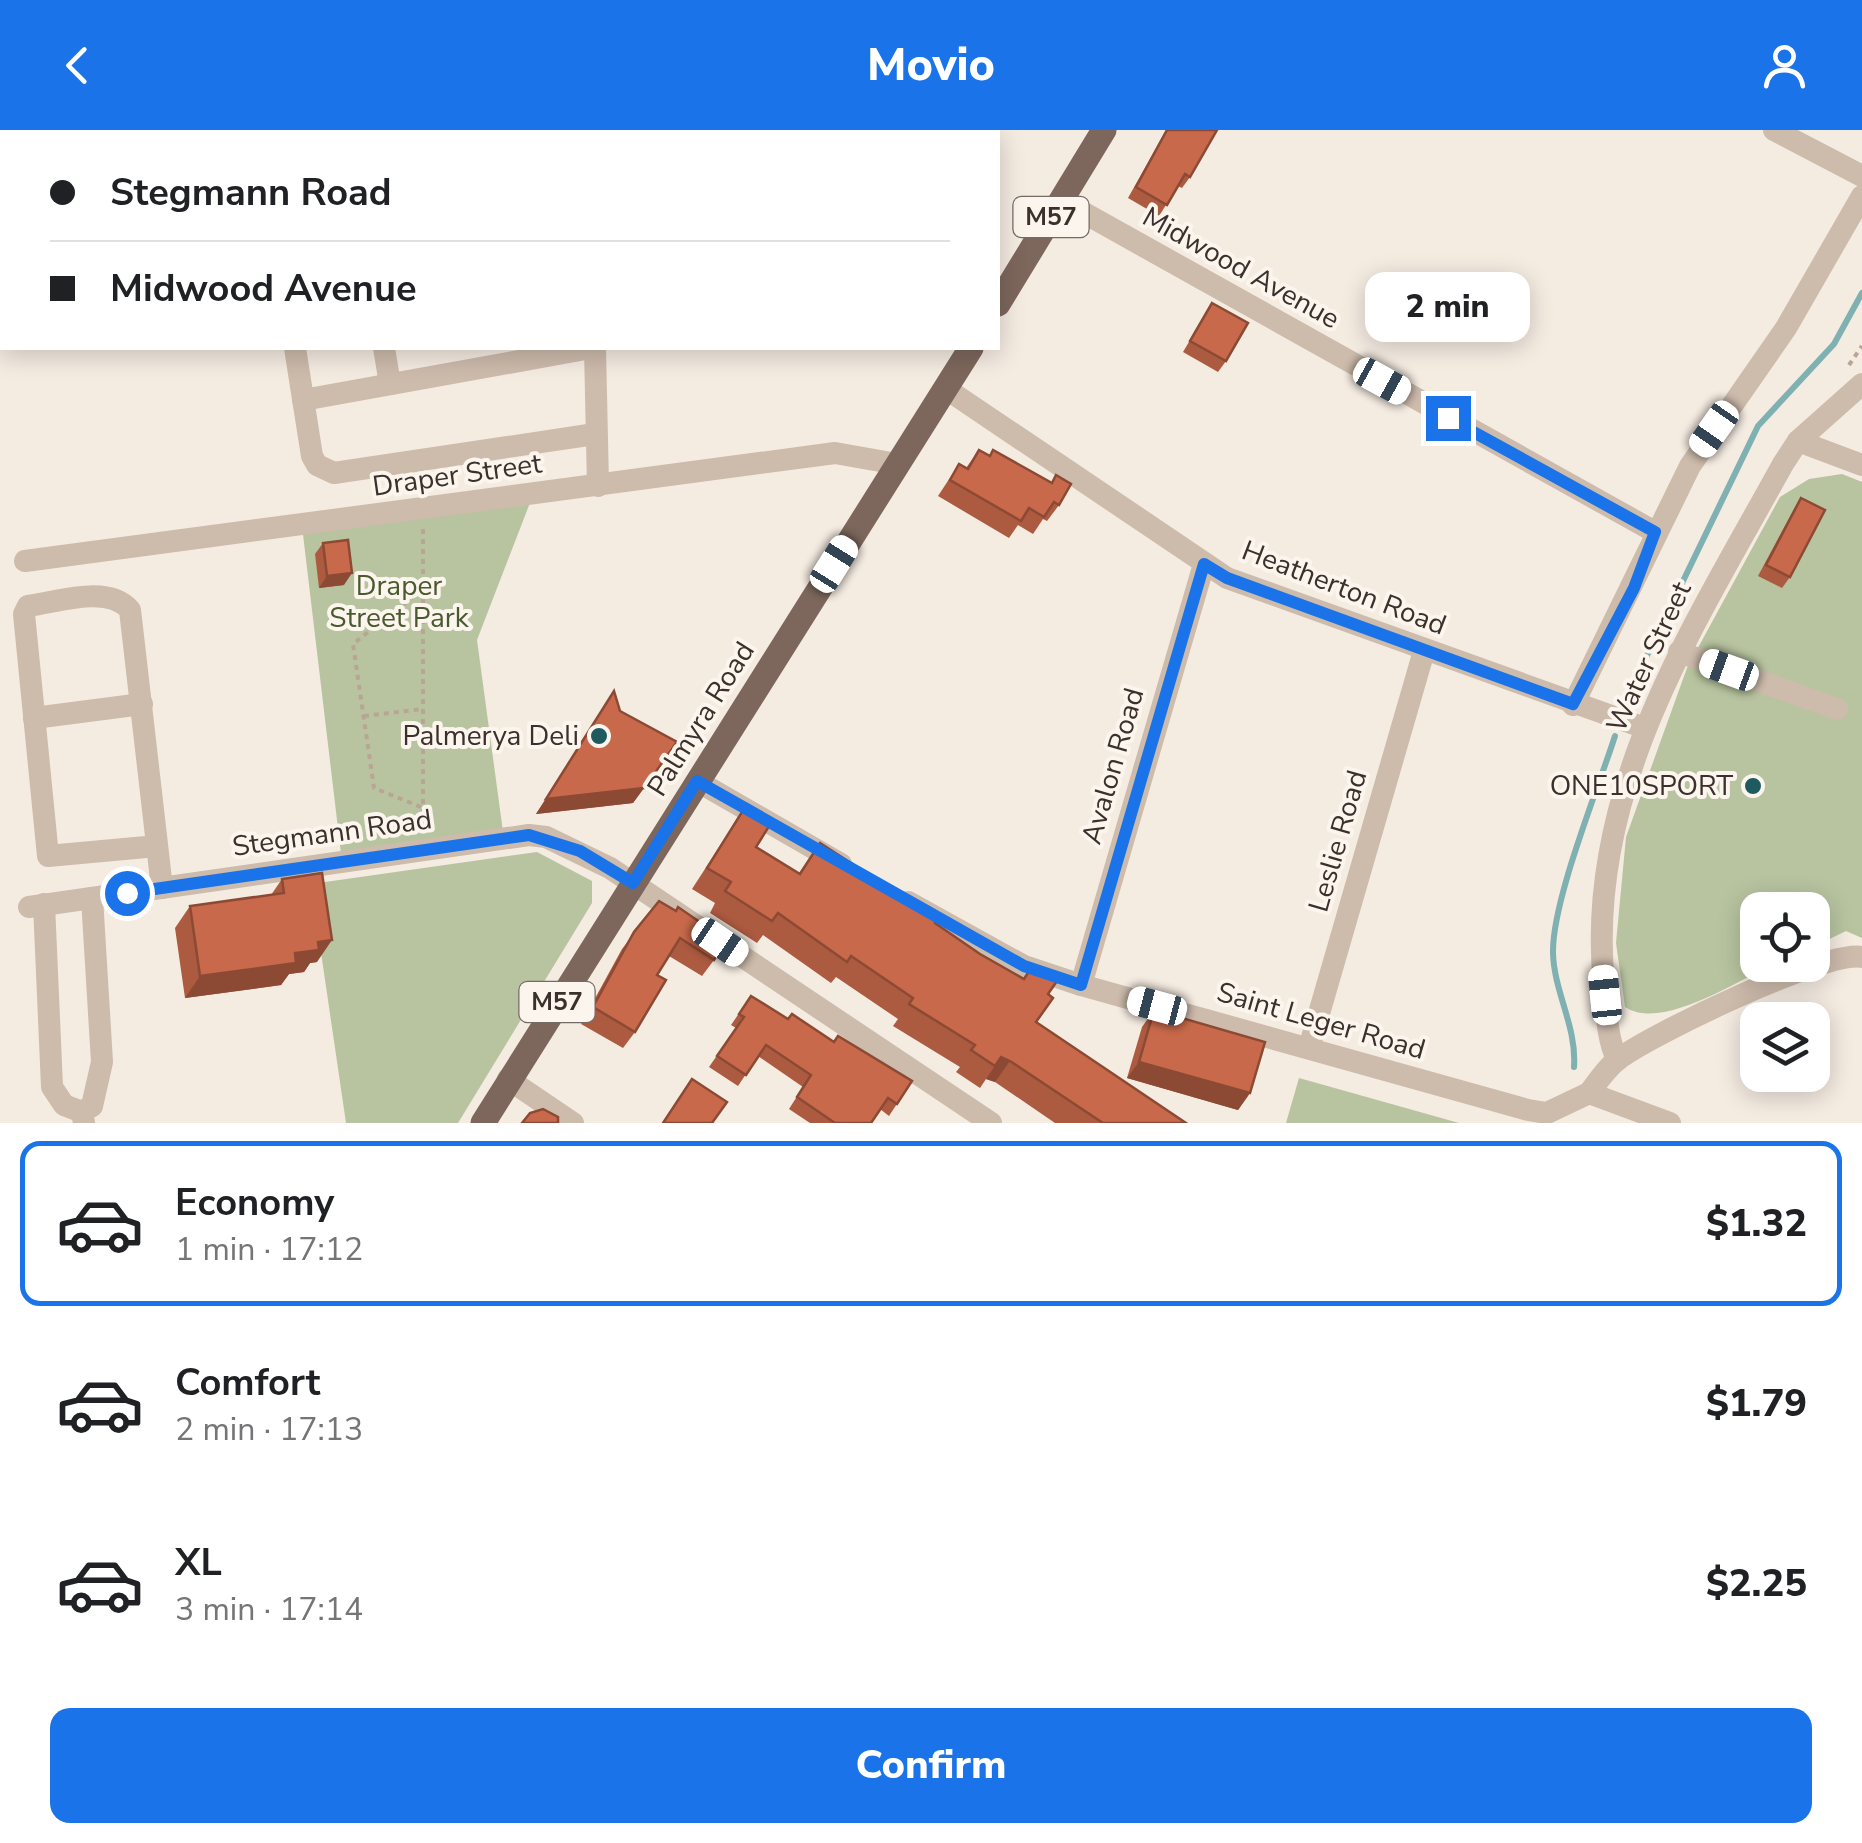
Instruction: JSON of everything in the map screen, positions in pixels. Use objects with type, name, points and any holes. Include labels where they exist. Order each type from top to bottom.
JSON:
[{"type":"main road","name":"M57","points":[[1000,301],[1104,130]]},
{"type":"main road","name":"Palmyra Road","points":[[483,1123],[969,350]]},
{"type":"street","points":[[1774,130],[1862,176]]},
{"type":"street","points":[[1573,704],[1634,588],[1655,532],[1702,446],[1786,328],[1862,196]]},
{"type":"street","name":"Midwood Avenue","points":[[1061,200],[1655,532]]},
{"type":"street","points":[[295,350],[312,456],[317,465],[334,474],[596,434]]},
{"type":"street","points":[[384,350],[390,384]]},
{"type":"street","points":[[303,400],[530,353],[568,350]]},
{"type":"street","points":[[593,350],[598,486]]},
{"type":"street","name":"Water Street","points":[[1617,1059],[1609,1034],[1601,956],[1602,914],[1612,822],[1645,728],[1679,652],[1798,441],[1862,384]]},
{"type":"street","name":"Heatherton Road","points":[[946,388],[1227,578],[1645,728]]},
{"type":"street","points":[[1798,441],[1862,465]]},
{"type":"street","name":"Draper Street","points":[[25,561],[834,453],[897,464]]},
{"type":"street","name":"Avalon Road","points":[[1081,985],[1204,564]]},
{"type":"street","points":[[156,846],[48,856],[25,609],[98,596],[113,598],[130,610],[162,888]]},
{"type":"street","name":"Leslie Road","points":[[1309,1048],[1424,651]]},
{"type":"street","points":[[1679,652],[1837,709]]},
{"type":"street","points":[[34,718],[142,704]]},
{"type":"street","points":[[697,781],[862,876]]},
{"type":"street","name":"Stegmann Road","points":[[83,1118],[64,1104],[52,1087],[37,906],[529,835],[546,837],[633,883],[991,1123]]},
{"type":"street","name":"Saint Leger Road","points":[[895,895],[1024,966],[1546,1118],[1589,1092]]},
{"type":"street","points":[[83,1118],[98,1090],[102,1062],[92,898]]},
{"type":"street","points":[[1670,1123],[1589,1092],[1617,1059],[1664,1033],[1828,960],[1862,957]]},
{"type":"street","points":[[508,1079],[573,1123]]},
{"type":"path","points":[[423,510],[423,850]]},
{"type":"path","points":[[423,589],[353,644],[374,788],[423,808]]},
{"type":"path","points":[[364,716],[423,709]]},
{"type":"green space","name":"ONE10SPORT","points":[[1842,474],[1862,482],[1862,938],[1846,931],[1830,939],[1830,892],[1740,892],[1740,981],[1678,1009],[1640,1013],[1625,1007],[1616,943],[1626,837],[1687,668],[1780,497],[1809,479]]},
{"type":"green space","name":"Draper Street Park","points":[[533,495],[477,640],[504,839],[342,862],[302,526]]},
{"type":"green space","points":[[537,852],[592,881],[592,903],[458,1123],[346,1123],[311,884]]},
{"type":"green space","points":[[1299,1078],[1459,1123],[1286,1123]]},
{"type":"building","points":[[1167,130],[1217,130],[1190,177],[1185,174],[1167,205],[1136,187]]},
{"type":"building","points":[[1212,303],[1248,323],[1226,361],[1190,341]]},
{"type":"building","points":[[979,450],[990,456],[993,450],[1052,483],[1056,475],[1071,484],[1059,505],[1054,502],[1044,517],[1029,508],[1021,521],[950,480],[959,464],[968,469]]},
{"type":"building","points":[[1801,498],[1825,510],[1790,577],[1766,565]]},
{"type":"building","points":[[348,540],[352,573],[327,576],[323,543]]},
{"type":"building","points":[[614,691],[620,711],[677,742],[644,788],[546,799]]},
{"type":"building","points":[[747,804],[773,820],[756,847],[800,874],[820,843],[937,919],[935,923],[980,954],[1024,979],[1033,965],[1057,981],[1048,994],[1053,998],[1036,1022],[1186,1123],[1103,1123],[1010,1061],[1001,1057],[995,1066],[971,1050],[975,1045],[909,1004],[913,998],[851,956],[847,962],[778,913],[772,921],[725,891],[731,882],[707,868]]},
{"type":"building","points":[[322,873],[332,940],[318,942],[319,950],[295,953],[296,963],[200,976],[190,906],[284,893],[282,879]]},
{"type":"building","points":[[659,901],[676,911],[678,907],[726,940],[714,960],[680,938],[657,975],[666,980],[635,1032],[593,1007],[634,932]]},
{"type":"building","points":[[751,996],[788,1019],[792,1014],[834,1042],[838,1036],[912,1081],[897,1104],[888,1098],[871,1123],[835,1123],[797,1097],[811,1075],[766,1045],[746,1075],[717,1056],[744,1017],[739,1014]]},
{"type":"building","points":[[1154,1010],[1265,1042],[1250,1093],[1139,1062]]},
{"type":"building","points":[[692,1079],[727,1102],[712,1123],[663,1123]]},
{"type":"building","points":[[543,1109],[558,1117],[558,1123],[522,1123],[530,1113]]},
{"type":"waterway","points":[[1625,701],[1758,426],[1834,344],[1862,293]]},
{"type":"waterway","points":[[1574,1067],[1572,1038],[1554,967],[1555,931],[1577,845],[1615,736]]},
{"type":"place","name":"Palmerya Deli","points":[[599,736]]},
{"type":"place","name":"ONE10SPORT","points":[[1753,786]]},
{"type":"route","points":[[127,893],[529,835],[546,837],[580,851],[633,883],[697,781],[1024,966],[1081,985],[1204,564],[1227,578],[1573,704],[1634,588],[1655,532],[1448,418]]}]
